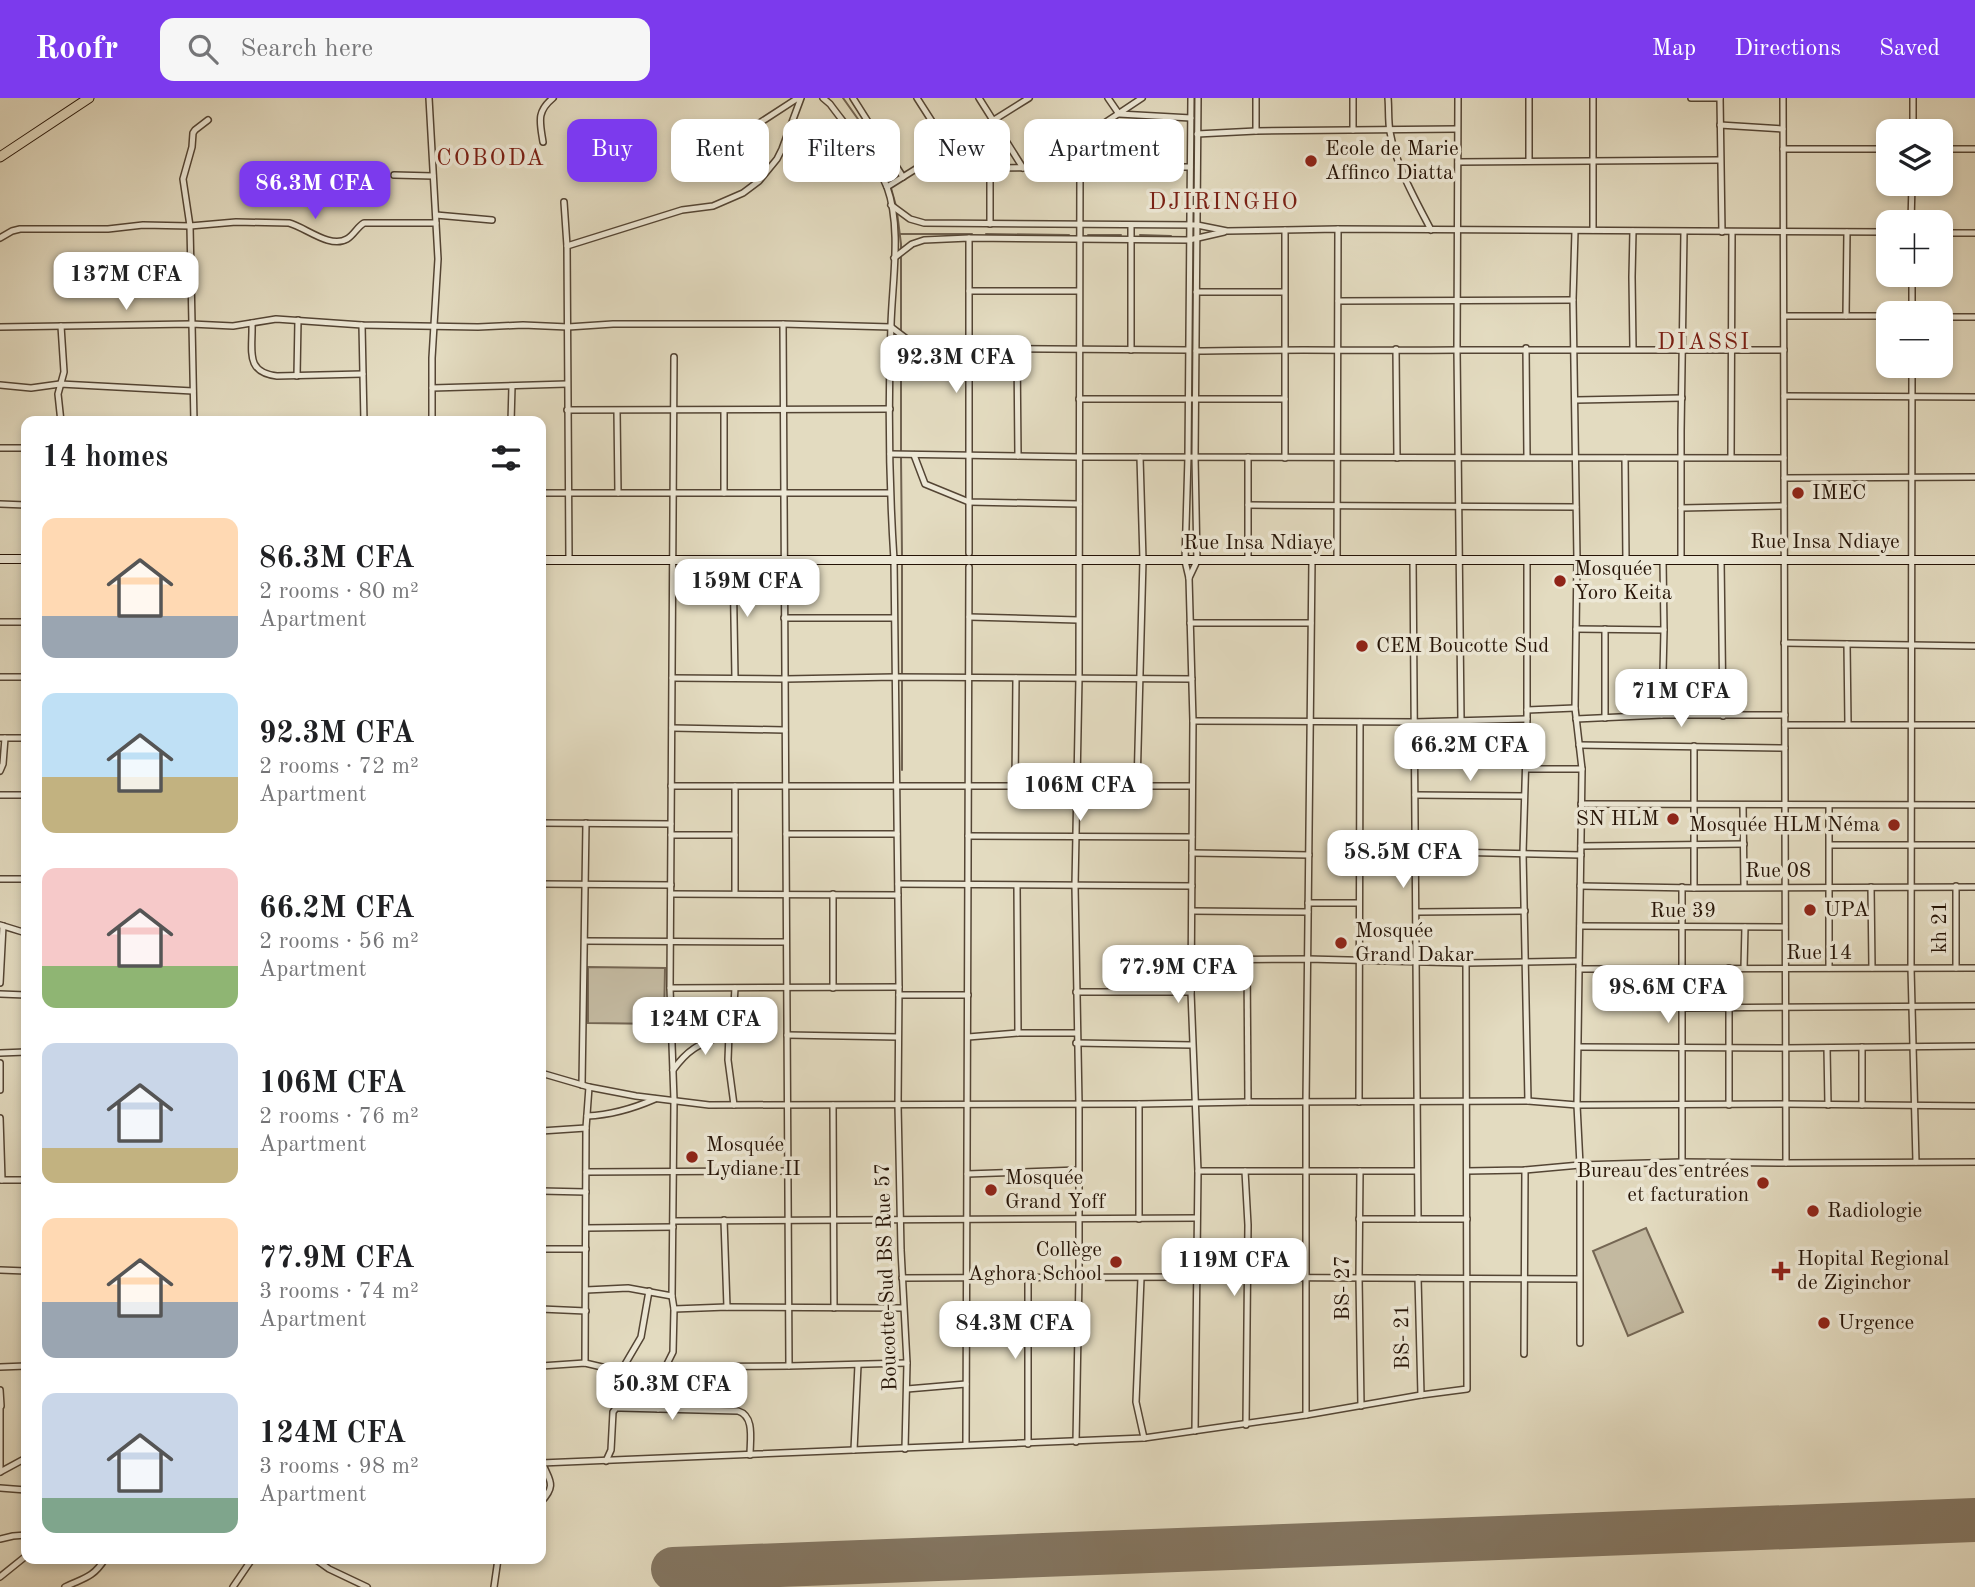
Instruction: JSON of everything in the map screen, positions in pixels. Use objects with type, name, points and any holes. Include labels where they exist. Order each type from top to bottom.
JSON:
[{"type":"main road","points":[[0,157],[89,98]]},
{"type":"main road","points":[[0,559],[21,559]]},
{"type":"main road","name":"Rue Insa Ndiaye","points":[[546,560],[1975,560]]},
{"type":"street","points":[[429,98],[438,271],[433,326],[432,416]]},
{"type":"street","points":[[543,142],[541,112],[553,98]]},
{"type":"street","points":[[766,119],[799,98]]},
{"type":"street","points":[[567,246],[682,210],[713,206],[743,193],[759,181],[777,159],[799,98]]},
{"type":"street","name":"Boucotte-Sud BS Rue 57","points":[[823,98],[878,170],[887,187],[891,205],[894,258],[890,493],[894,560],[900,1220],[907,1363],[905,1449]]},
{"type":"street","points":[[830,104],[837,98]]},
{"type":"street","points":[[853,98],[903,177]]},
{"type":"street","points":[[917,98],[930,119]]},
{"type":"street","points":[[979,98],[992,119]]},
{"type":"street","points":[[996,119],[1029,98]]},
{"type":"street","points":[[1108,98],[1119,114]]},
{"type":"street","points":[[1111,119],[1142,98]]},
{"type":"street","points":[[1191,98],[1197,134],[1196,351],[1188,457],[1185,561],[1189,578],[1193,721],[1191,992],[1198,1171],[1195,1431]]},
{"type":"street","points":[[1189,578],[1197,561],[1195,457],[1188,350],[1190,167],[1198,98]]},
{"type":"street","points":[[1256,98],[1256,131]]},
{"type":"street","points":[[1353,98],[1353,130]]},
{"type":"street","points":[[1388,98],[1390,130],[1395,152],[1412,194],[1431,230]]},
{"type":"street","points":[[1458,98],[1457,350],[1461,720]]},
{"type":"street","points":[[1529,98],[1529,161]]},
{"type":"street","points":[[1593,98],[1593,230]]},
{"type":"street","points":[[1691,98],[1720,98],[1722,232]]},
{"type":"street","points":[[1783,98],[1786,1163]]},
{"type":"street","points":[[1913,98],[1913,119]]},
{"type":"street","points":[[1119,114],[1194,118]]},
{"type":"street","points":[[194,416],[190,226],[184,173],[195,130],[208,120]]},
{"type":"street","points":[[1720,125],[1783,129]]},
{"type":"street","points":[[1197,134],[1457,129]]},
{"type":"street","points":[[1010,148],[1023,168]]},
{"type":"street","points":[[1783,149],[1876,149]]},
{"type":"street","points":[[1953,149],[1975,149]]},
{"type":"street","points":[[1458,162],[1720,160]]},
{"type":"street","points":[[1184,167],[1190,167]]},
{"type":"street","points":[[1010,168],[1023,168]]},
{"type":"street","points":[[887,187],[914,170]]},
{"type":"street","points":[[394,175],[433,176]]},
{"type":"street","points":[[990,182],[990,224]]},
{"type":"street","points":[[1076,1443],[1079,1104],[1075,836],[1079,678],[1080,182]]},
{"type":"street","points":[[564,202],[567,246],[569,559]]},
{"type":"street","points":[[891,205],[916,222],[1197,225],[1227,231],[1338,229],[1876,232]]},
{"type":"street","points":[[436,215],[492,220]]},
{"type":"street","points":[[0,238],[20,229],[108,229],[236,222],[289,223],[311,234],[340,241],[348,238],[363,223],[436,223]]},
{"type":"street","points":[[978,224],[978,239]]},
{"type":"street","points":[[1131,225],[1131,350]]},
{"type":"street","points":[[1337,560],[1338,229]]},
{"type":"street","points":[[1285,230],[1286,458]]},
{"type":"street","points":[[894,258],[917,241],[969,238],[1197,240],[1227,231]]},
{"type":"street","points":[[1575,231],[1575,708],[1582,769],[1577,1105],[1580,1165],[1580,1343]]},
{"type":"street","points":[[1633,231],[1633,348]]},
{"type":"street","points":[[1681,560],[1684,232]]},
{"type":"street","points":[[1731,457],[1732,232]]},
{"type":"street","points":[[1846,316],[1847,232]]},
{"type":"street","points":[[1953,233],[1975,233]]},
{"type":"street","points":[[969,238],[969,553]]},
{"type":"street","points":[[969,291],[1079,291]]},
{"type":"street","points":[[1196,292],[1284,292]]},
{"type":"street","points":[[1338,302],[1573,300]]},
{"type":"street","points":[[1784,316],[1876,316]]},
{"type":"street","points":[[1953,317],[1975,317]]},
{"type":"street","points":[[0,327],[191,324],[233,327],[276,319],[362,325],[478,327],[783,324],[891,327],[921,348],[1188,350]]},
{"type":"street","points":[[297,376],[298,320]]},
{"type":"street","points":[[252,323],[253,362],[256,369],[263,374],[363,374]]},
{"type":"street","points":[[783,324],[789,1366]]},
{"type":"street","points":[[362,325],[364,416]]},
{"type":"street","points":[[60,416],[58,394],[64,372],[61,326]]},
{"type":"street","points":[[1196,351],[1526,348],[1784,350]]},
{"type":"street","points":[[1526,348],[1527,457]]},
{"type":"street","points":[[1017,349],[1018,456]]},
{"type":"street","points":[[1396,349],[1397,458]]},
{"type":"street","points":[[658,1409],[661,1383],[673,1352],[674,1309],[674,1100],[670,942],[674,357]]},
{"type":"street","points":[[1912,378],[1911,1006],[1916,1162]]},
{"type":"street","points":[[0,385],[31,388],[60,384],[193,391]]},
{"type":"street","points":[[432,388],[567,384]]},
{"type":"street","points":[[511,416],[512,386]]},
{"type":"street","points":[[1784,396],[1975,397]]},
{"type":"street","points":[[1576,400],[1682,398]]},
{"type":"street","points":[[1079,399],[1286,399]]},
{"type":"street","points":[[567,411],[890,409]]},
{"type":"street","points":[[617,411],[618,493]]},
{"type":"street","points":[[724,411],[724,493]]},
{"type":"street","points":[[0,448],[21,448]]},
{"type":"street","points":[[890,454],[1286,458],[1784,458]]},
{"type":"street","points":[[914,455],[925,484],[970,502],[1079,505]]},
{"type":"street","points":[[1137,786],[1143,560],[1140,457]]},
{"type":"street","points":[[1248,457],[1248,560]]},
{"type":"street","points":[[1625,458],[1626,560]]},
{"type":"street","points":[[1784,478],[1975,477]]},
{"type":"street","points":[[546,493],[890,493]]},
{"type":"street","points":[[0,504],[21,505]]},
{"type":"street","points":[[1248,505],[1576,507]]},
{"type":"street","points":[[1682,508],[1784,506]]},
{"type":"street","points":[[1721,559],[1723,716]]},
{"type":"street","points":[[733,560],[735,678]]},
{"type":"street","points":[[1306,1415],[1306,1102],[1312,560]]},
{"type":"street","points":[[1413,560],[1418,1219]]},
{"type":"street","points":[[1662,715],[1663,560]]},
{"type":"street","points":[[1527,561],[1524,853],[1528,1101]]},
{"type":"street","points":[[966,1445],[970,567]]},
{"type":"street","points":[[969,617],[1078,620]]},
{"type":"street","points":[[784,618],[894,618]]},
{"type":"street","points":[[0,622],[21,622]]},
{"type":"street","points":[[1190,623],[1311,623]]},
{"type":"street","points":[[1576,629],[1664,630]]},
{"type":"street","points":[[1605,629],[1605,718]]},
{"type":"street","points":[[1784,643],[1975,646]]},
{"type":"street","points":[[1847,644],[1848,724]]},
{"type":"street","points":[[0,677],[21,677]]},
{"type":"street","points":[[672,678],[1192,679]]},
{"type":"street","points":[[1015,786],[1016,678]]},
{"type":"street","points":[[1527,710],[1575,708]]},
{"type":"street","points":[[1576,719],[1662,715],[1785,715]]},
{"type":"street","points":[[1193,721],[1415,722],[1527,719]]},
{"type":"street","points":[[1359,1102],[1360,722]]},
{"type":"street","points":[[1785,725],[1975,725]]},
{"type":"street","points":[[672,728],[785,730]]},
{"type":"street","points":[[0,771],[4,764],[2,738],[21,738]]},
{"type":"street","points":[[1578,745],[1785,748]]},
{"type":"street","points":[[1693,746],[1694,888]]},
{"type":"street","points":[[1526,769],[1582,769]]},
{"type":"street","points":[[671,786],[1192,786]]},
{"type":"street","points":[[735,786],[735,893]]},
{"type":"street","points":[[0,795],[21,795]]},
{"type":"street","points":[[1415,795],[1524,796]]},
{"type":"street","points":[[1581,804],[1975,805]]},
{"type":"street","points":[[1743,805],[1744,887]]},
{"type":"street","points":[[1829,805],[1829,968]]},
{"type":"street","points":[[546,823],[671,824]]},
{"type":"street","points":[[585,1363],[586,823]]},
{"type":"street","points":[[786,834],[897,834]]},
{"type":"street","points":[[671,835],[735,835]]},
{"type":"street","points":[[968,836],[1192,837]]},
{"type":"street","points":[[1581,846],[1744,845]]},
{"type":"street","points":[[1830,845],[1975,845]]},
{"type":"street","points":[[1359,850],[1581,855]]},
{"type":"street","points":[[1192,853],[1309,855]]},
{"type":"street","points":[[0,879],[21,879]]},
{"type":"street","points":[[546,884],[671,885]]},
{"type":"street","points":[[898,884],[1192,886]]},
{"type":"street","points":[[1017,886],[1018,1034]]},
{"type":"street","name":"Rue 08","points":[[1580,886],[1975,887]]},
{"type":"street","name":"kh 21","points":[[1956,886],[1956,968]]},
{"type":"street","points":[[1682,887],[1682,1162]]},
{"type":"street","points":[[1871,887],[1872,968]]},
{"type":"street","points":[[671,894],[898,895]]},
{"type":"street","points":[[833,894],[833,988]]},
{"type":"street","points":[[1308,903],[1358,903]]},
{"type":"street","points":[[1192,911],[1308,912]]},
{"type":"street","points":[[1417,912],[1525,911]]},
{"type":"street","points":[[0,984],[1,925],[21,931]]},
{"type":"street","name":"Rue 39","points":[[1580,926],[1785,927]]},
{"type":"street","points":[[1744,968],[1745,927]]},
{"type":"street","points":[[585,941],[786,942]]},
{"type":"street","points":[[1247,959],[1248,1102]]},
{"type":"street","points":[[1192,960],[1579,961]]},
{"type":"street","points":[[546,1462],[1076,1443],[1144,1438],[1467,1388],[1466,962]]},
{"type":"street","points":[[1729,968],[1729,1105]]},
{"type":"street","name":"Rue 14","points":[[1579,969],[1975,968]]},
{"type":"street","points":[[670,988],[899,988]]},
{"type":"street","points":[[734,1105],[728,1060],[735,988]]},
{"type":"street","points":[[1076,992],[1191,992]]},
{"type":"street","points":[[0,994],[21,995]]},
{"type":"street","points":[[899,995],[968,995]]},
{"type":"street","points":[[1681,1007],[1975,1006]]},
{"type":"street","points":[[673,1070],[691,1049],[729,1033]]},
{"type":"street","points":[[968,1037],[1077,1033]]},
{"type":"street","points":[[787,1035],[898,1037]]},
{"type":"street","points":[[1076,1043],[1192,1045]]},
{"type":"street","points":[[1579,1047],[1975,1046]]},
{"type":"street","points":[[1862,1047],[1862,1105]]},
{"type":"street","points":[[1827,1048],[1828,1105]]},
{"type":"street","points":[[0,1053],[21,1052]]},
{"type":"street","points":[[0,1062],[0,1090]]},
{"type":"street","points":[[546,1074],[586,1086],[656,1099],[734,1105],[1528,1101],[1577,1105],[1975,1107]]},
{"type":"street","points":[[587,1116],[609,1115],[656,1099]]},
{"type":"street","points":[[1139,1104],[1139,1219]]},
{"type":"street","points":[[833,1105],[834,1308]]},
{"type":"street","points":[[0,1118],[1,1180],[21,1180]]},
{"type":"street","points":[[546,1131],[586,1128]]},
{"type":"street","points":[[1467,1171],[1682,1162],[1975,1161]]},
{"type":"street","points":[[967,1174],[1078,1170]]},
{"type":"street","points":[[1524,1354],[1525,1170]]},
{"type":"street","points":[[586,1172],[788,1171]]},
{"type":"street","points":[[1198,1171],[1417,1171]]},
{"type":"street","points":[[1245,1171],[1248,1225],[1246,1424]]},
{"type":"street","name":"BS- 27","points":[[1360,1171],[1361,1406]]},
{"type":"street","points":[[546,1191],[586,1192]]},
{"type":"street","points":[[586,1228],[724,1220],[1197,1218]]},
{"type":"street","points":[[1359,1219],[1467,1219]]},
{"type":"street","points":[[724,1220],[727,1307]]},
{"type":"street","points":[[546,1249],[586,1249]]},
{"type":"street","points":[[0,1270],[21,1271]]},
{"type":"street","points":[[902,1278],[1196,1276],[1579,1279]]},
{"type":"street","points":[[1028,1277],[1028,1444]]},
{"type":"street","points":[[1141,1278],[1136,1402],[1144,1438]]},
{"type":"street","name":"BS- 21","points":[[1418,1279],[1420,1395]]},
{"type":"street","points":[[586,1290],[628,1288],[672,1296]]},
{"type":"street","points":[[624,1366],[641,1337],[649,1291]]},
{"type":"street","points":[[674,1309],[903,1308]]},
{"type":"street","points":[[546,1309],[586,1311]]},
{"type":"street","points":[[546,1366],[585,1363],[602,1367],[907,1363]]},
{"type":"street","points":[[853,1450],[858,1364]]},
{"type":"street","points":[[0,1367],[21,1366]]},
{"type":"street","points":[[907,1389],[966,1384]]},
{"type":"street","points":[[0,1390],[0,1472],[21,1461]]},
{"type":"street","points":[[606,1461],[611,1450],[614,1409],[743,1413],[748,1418],[750,1428],[750,1455]]},
{"type":"street","points":[[546,1472],[551,1483],[546,1497]]},
{"type":"street","points":[[0,1488],[21,1490]]},
{"type":"street","points":[[0,1539],[21,1535]]},
{"type":"street","points":[[0,1577],[21,1560]]},
{"type":"street","points":[[64,1587],[87,1578],[102,1564]]},
{"type":"street","points":[[233,1587],[249,1564]]},
{"type":"street","points":[[322,1564],[367,1587]]},
{"type":"street","points":[[494,1587],[497,1564]]},
{"type":"shaded area","points":[[588,967],[665,968],[664,1024],[588,1023]]},
{"type":"shaded area","points":[[1646,1228],[1683,1312],[1628,1336],[1593,1251]]},
{"type":"waterway","points":[[843,98],[865,129],[889,183]]},
{"type":"waterway","points":[[891,188],[896,206]]},
{"type":"waterway","points":[[897,212],[901,244],[901,332]]},
{"type":"waterway","points":[[900,234],[972,234]]},
{"type":"waterway","points":[[986,234],[1069,235]]},
{"type":"waterway","points":[[1088,235],[1121,235]]},
{"type":"waterway","points":[[1140,235],[1171,236]]},
{"type":"waterway","points":[[901,337],[901,451]]},
{"type":"waterway","points":[[901,456],[902,556]]},
{"type":"waterway","points":[[902,565],[902,675]]},
{"type":"waterway","points":[[902,680],[902,770]]},
{"type":"taxiway","points":[[680,1587],[678,1572],[685,1560],[698,1558],[716,1568]]},
{"type":"taxiway","points":[[696,1587],[719,1575],[746,1566]]},
{"type":"runway","points":[[673,1569],[1975,1520]]},
{"type":"place","name":"Ecole de Marie Affinco Diatta","points":[[1311,161]]},
{"type":"place","name":"IMEC","points":[[1798,493]]},
{"type":"place","name":"Mosquée Yoro Keita","points":[[1560,581]]},
{"type":"place","name":"CEM Boucotte Sud","points":[[1362,646]]},
{"type":"place","name":"SN HLM","points":[[1673,819]]},
{"type":"place","name":"Mosquée HLM Néma","points":[[1894,825]]},
{"type":"place","name":"UPA","points":[[1810,910]]},
{"type":"place","name":"Mosquée Grand Dakar","points":[[1341,943]]},
{"type":"place","name":"Mosquée Lydiane II","points":[[692,1157]]},
{"type":"place","name":"Bureau des entrées et facturation","points":[[1763,1183]]},
{"type":"place","name":"Mosquée Grand Yoff","points":[[991,1190]]},
{"type":"place","name":"Radiologie","points":[[1813,1211]]},
{"type":"place","name":"Collège Aghora School","points":[[1116,1262]]},
{"type":"place","name":"Hopital Regional de Ziginchor","points":[[1781,1271]]},
{"type":"place","name":"Urgence","points":[[1824,1323]]},
{"type":"district","name":"COBODA","points":[[491,158]]},
{"type":"district","name":"DJIRINGHO","points":[[1224,202]]},
{"type":"district","name":"DIASSI","points":[[1704,342]]}]
